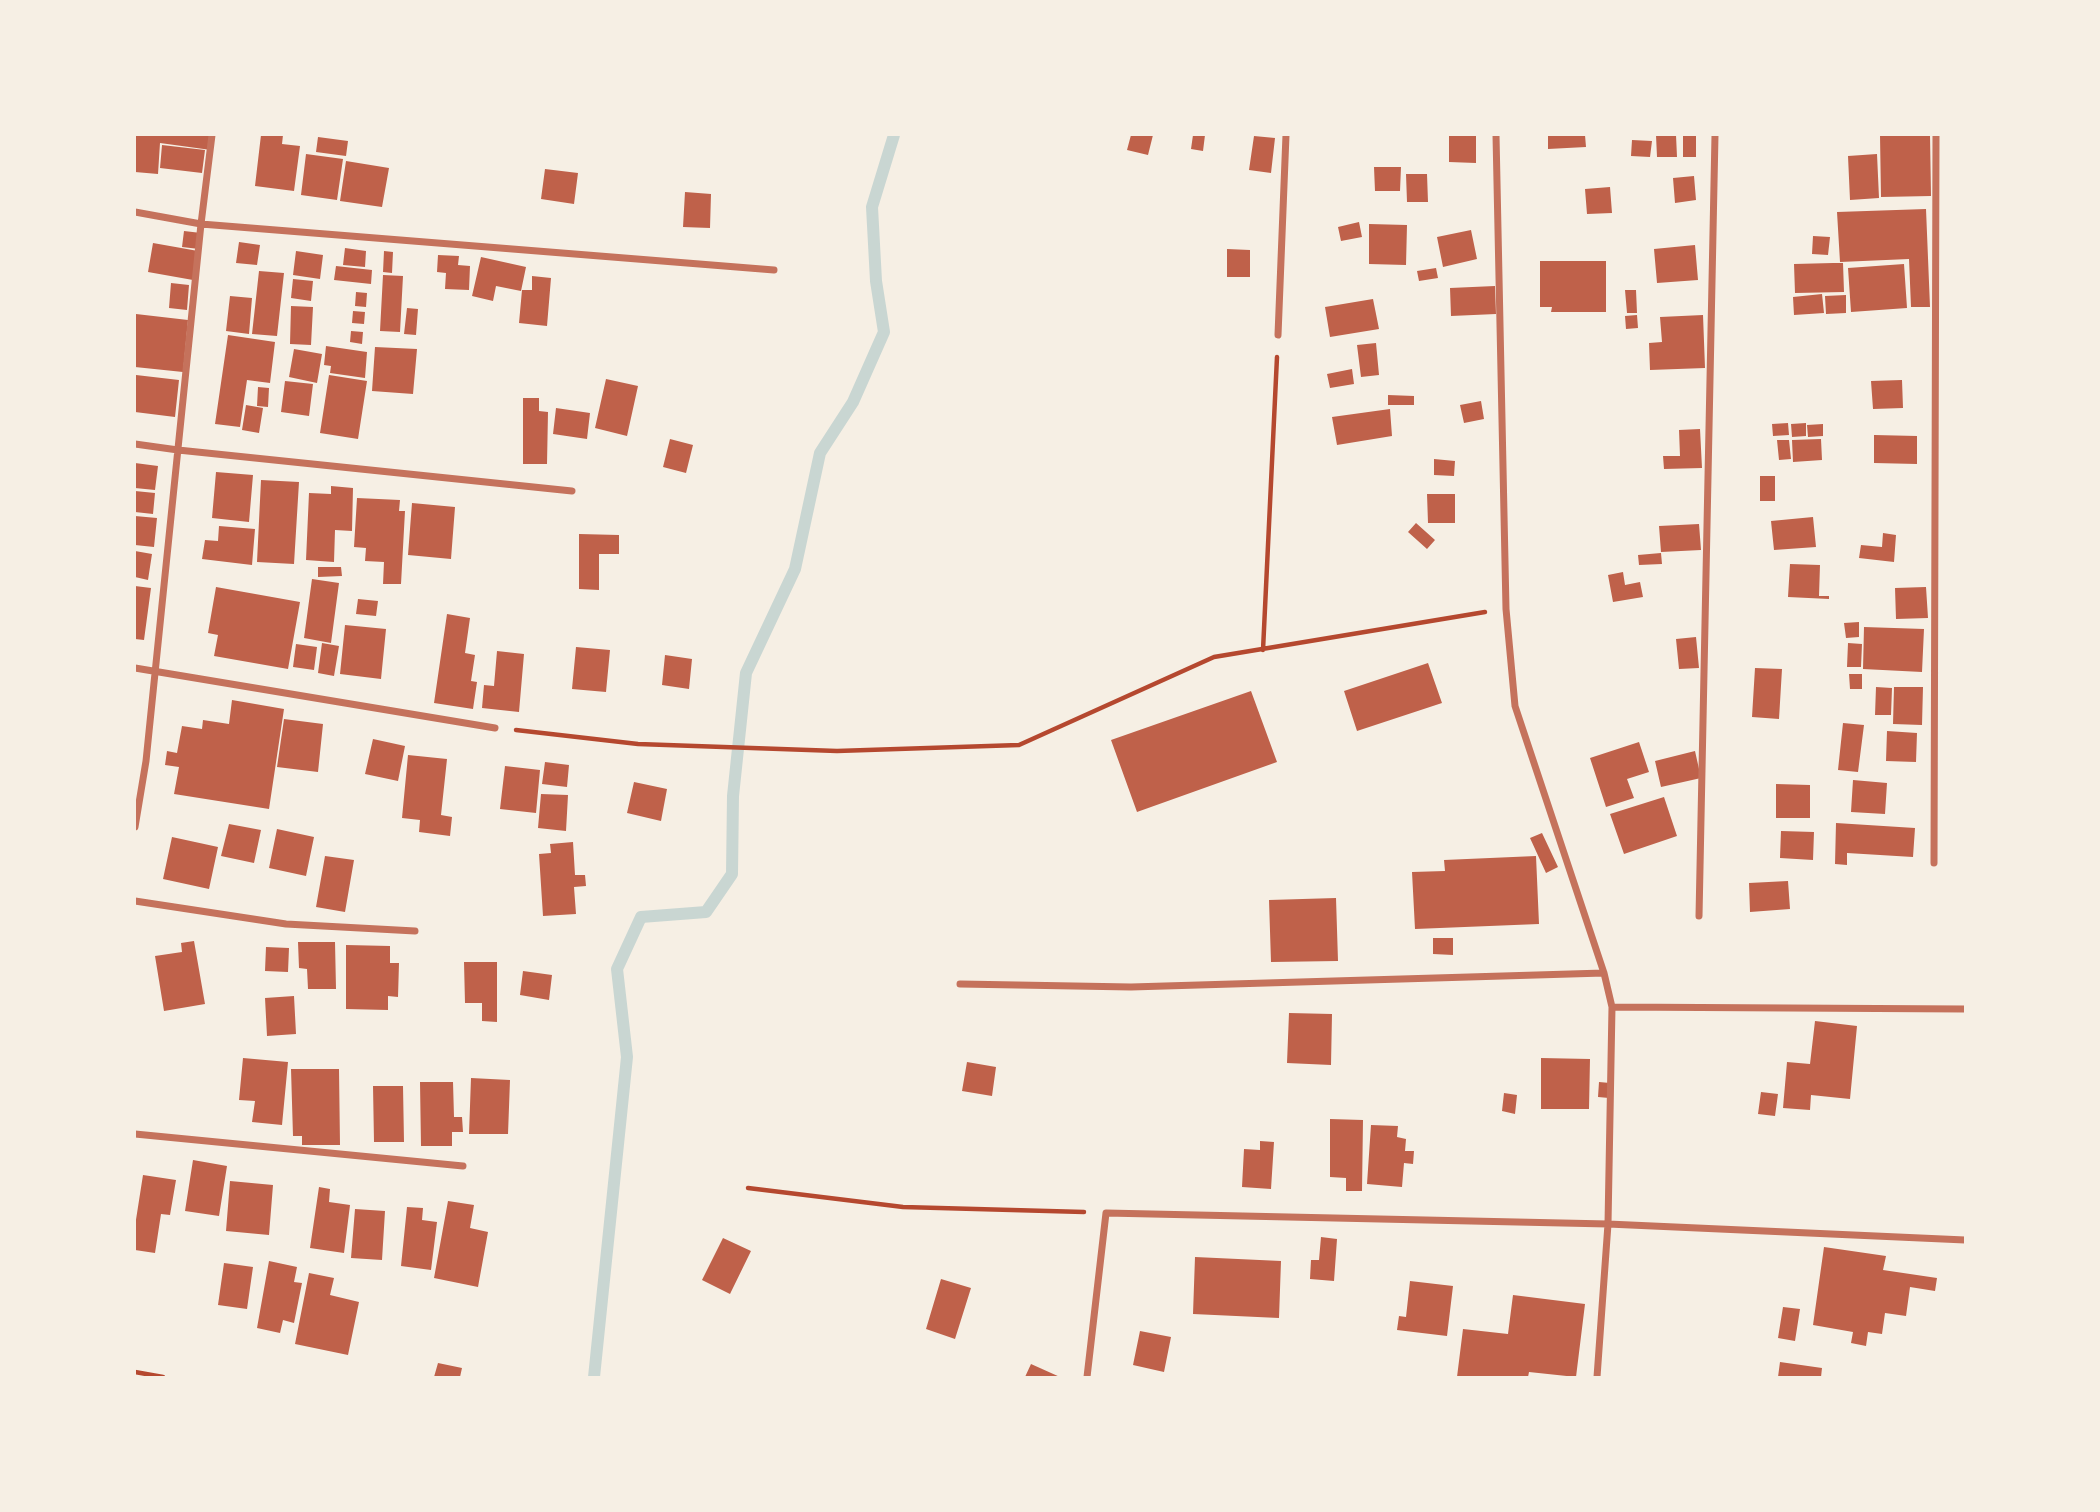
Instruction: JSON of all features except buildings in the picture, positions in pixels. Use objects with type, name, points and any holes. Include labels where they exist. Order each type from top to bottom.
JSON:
[{"type":"street","points":[[135,827],[146,761],[212,135]]},
{"type":"street","points":[[1278,335],[1286,135]]},
{"type":"street","points":[[1496,135],[1506,609],[1515,706],[1604,973],[1612,1007],[1608,1224],[1597,1377]]},
{"type":"street","points":[[1699,916],[1715,135]]},
{"type":"street","points":[[1934,863],[1936,135]]},
{"type":"street","points":[[135,212],[201,224],[774,270]]},
{"type":"street","points":[[135,444],[572,491]]},
{"type":"street","points":[[135,668],[495,727]]},
{"type":"street","points":[[135,901],[286,924],[415,931]]},
{"type":"street","points":[[960,984],[1131,986],[1604,973]]},
{"type":"street","points":[[1612,1007],[1965,1009]]},
{"type":"street","points":[[135,1134],[463,1166]]},
{"type":"street","points":[[1087,1377],[1106,1213],[1608,1224],[1965,1240]]},
{"type":"path","points":[[1263,650],[1278,335]]},
{"type":"path","points":[[495,727],[638,744],[837,751],[1019,745],[1214,657],[1506,609]]},
{"type":"path","points":[[748,1188],[903,1207],[1106,1213]]},
{"type":"path","points":[[135,1372],[163,1377]]},
{"type":"waterway","points":[[594,1377],[627,1057],[617,969],[641,917],[706,912],[732,874],[733,796],[746,673],[795,569],[820,453],[853,402],[884,332],[876,281],[872,207],[894,135]]}]
